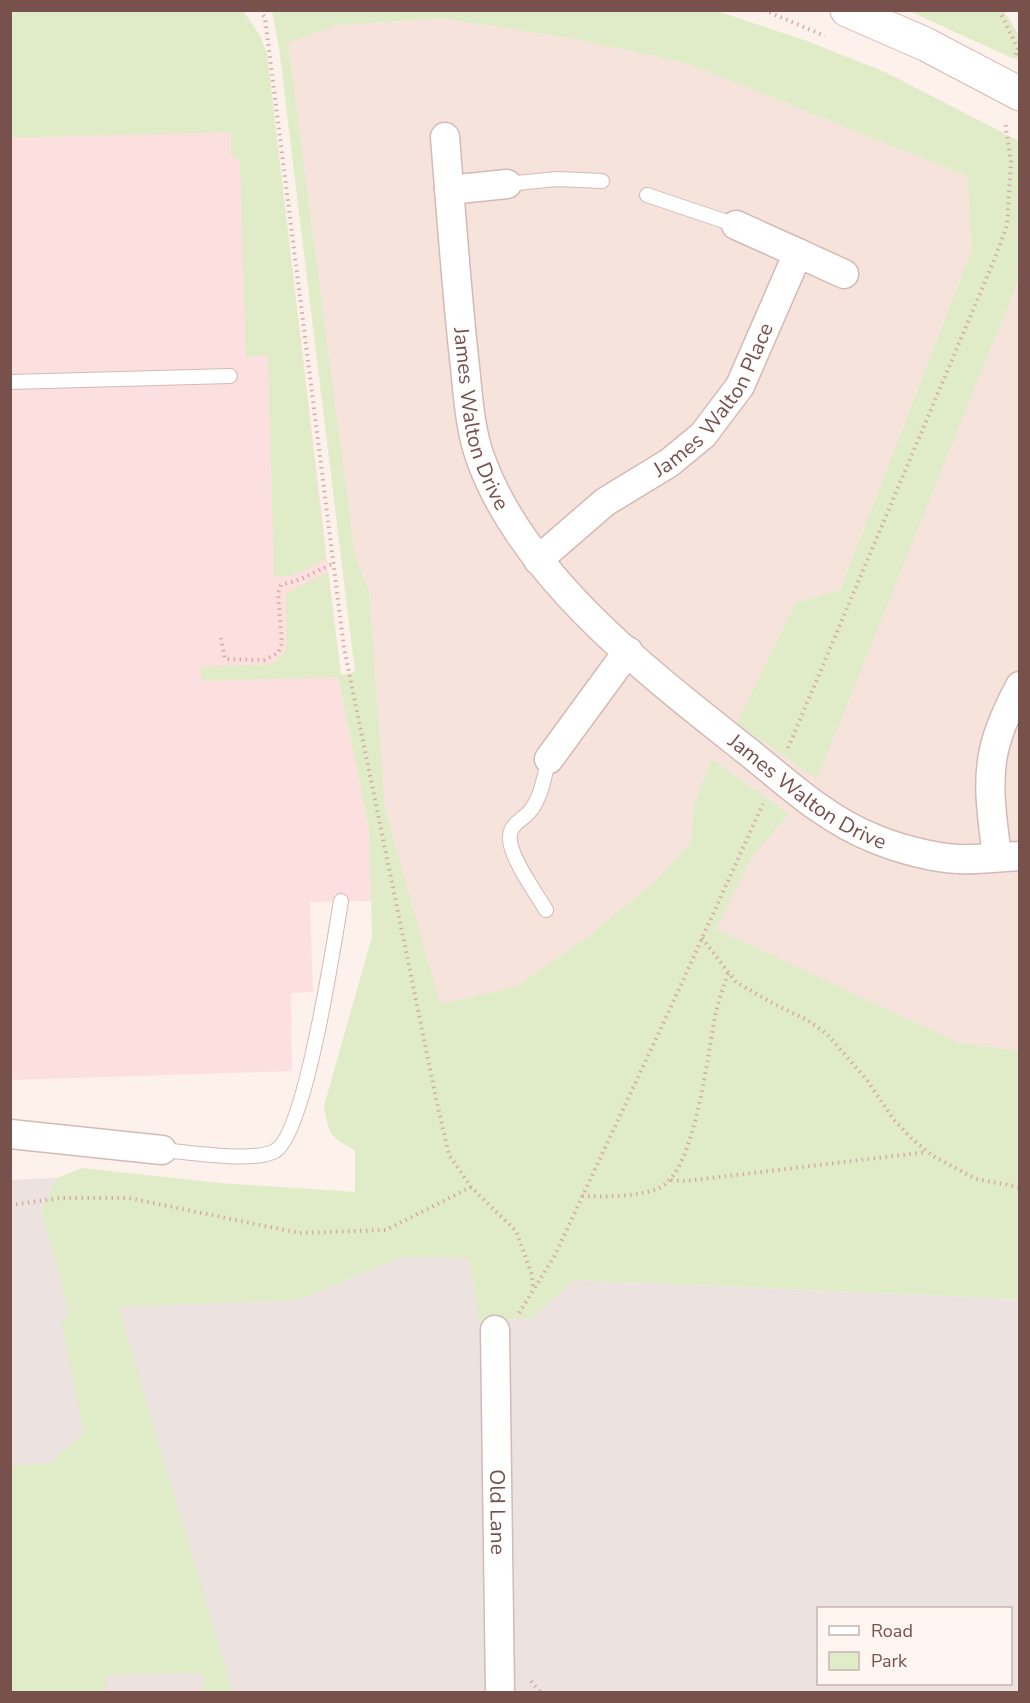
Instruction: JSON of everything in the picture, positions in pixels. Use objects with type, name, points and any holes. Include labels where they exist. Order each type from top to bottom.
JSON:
[{"type":"main road","points":[[847,10],[925,44],[1011,89]]},
{"type":"street","name":"James Walton Drive","points":[[445,137],[459,307],[470,407],[480,459],[502,509],[538,560],[584,610],[694,710],[840,823],[874,839],[907,850],[957,859],[1008,856]]},
{"type":"street","points":[[449,190],[507,184]]},
{"type":"street","points":[[736,225],[844,274]]},
{"type":"street","name":"James Walton Place","points":[[538,560],[605,502],[669,464],[704,435],[741,386],[798,253]]},
{"type":"street","points":[[549,759],[628,651]]},
{"type":"street","points":[[1008,856],[991,794],[991,776],[994,749],[1020,686]]},
{"type":"street","points":[[10,1154],[11,1134],[162,1150]]},
{"type":"street","name":"Old Lane","points":[[495,1330],[500,1692]]},
{"type":"lane","points":[[507,184],[557,179],[602,181]]},
{"type":"lane","points":[[647,195],[736,225]]},
{"type":"lane","points":[[10,382],[230,376]]},
{"type":"lane","points":[[546,910],[516,858],[509,841],[511,831],[530,811],[539,795],[549,759]]},
{"type":"lane","points":[[162,1150],[255,1157],[277,1150],[290,1130],[318,1036],[341,901]]},
{"type":"path","points":[[260,10],[265,18],[346,660],[448,1155],[471,1186],[516,1230],[532,1275],[533,1290]]},
{"type":"path","points":[[495,1330],[519,1313],[554,1257],[777,775],[995,258],[1007,225],[1011,162],[1003,110],[1011,89],[1018,50],[999,10]]},
{"type":"path","points":[[221,638],[225,659],[264,660],[278,653],[282,643],[278,593],[281,585],[301,579],[334,563]]},
{"type":"path","points":[[702,938],[736,982],[807,1020],[826,1034],[867,1080],[894,1120],[928,1152],[976,1179],[1020,1187]]},
{"type":"path","points":[[582,1196],[605,1197],[632,1194],[660,1188],[671,1180],[680,1164],[692,1130],[705,1082],[717,1011],[728,972]]},
{"type":"path","points":[[671,1180],[686,1181],[928,1152]]},
{"type":"path","points":[[10,1205],[62,1198],[129,1198],[299,1233],[386,1230],[471,1186]]},
{"type":"shaded area","points":[[440,18],[569,38],[686,63],[967,176],[972,249],[840,590],[796,602],[817,778],[1019,279],[1019,1051],[957,1042],[715,929],[752,857],[789,814],[712,759],[694,804],[691,842],[658,879],[590,935],[516,987],[440,1005],[385,808],[369,590],[355,555],[288,43],[334,26]]},
{"type":"shaded area","points":[[270,81],[341,676],[338,677],[369,829],[371,901],[310,902],[313,992],[291,993],[292,1071],[11,1080],[10,90]]},
{"type":"shaded area","points":[[57,1178],[41,1211],[299,1300],[401,1257],[469,1257],[479,1322],[533,1318],[574,1280],[1019,1299],[1019,1692],[11,1692],[10,1180]]},
{"type":"green space","points":[[10,11],[243,11],[259,34],[267,53],[326,558],[307,569],[289,576],[274,577],[268,355],[246,357],[240,161],[231,156],[231,132],[11,138]]},
{"type":"green space","points":[[272,11],[717,11],[804,40],[885,72],[1019,141],[1019,279],[817,779],[737,723],[796,602],[840,590],[972,249],[967,176],[686,63],[569,38],[440,18],[334,26],[288,43],[355,555],[369,590],[385,808],[440,1004],[516,987],[590,935],[658,879],[691,842],[694,804],[712,759],[789,814],[752,857],[716,929],[957,1042],[1019,1051],[1019,1299],[574,1280],[533,1318],[479,1322],[469,1258],[401,1257],[299,1300],[118,1307],[233,1692],[203,1692],[203,1673],[106,1675],[106,1692],[11,1692],[11,1466],[51,1463],[84,1433],[61,1320],[70,1316],[41,1211],[57,1178],[82,1168],[219,1183],[355,1192],[355,1150],[340,1142],[332,1134],[324,1106],[372,937],[369,829],[338,677],[201,681],[201,667],[272,664],[282,655],[287,646],[286,597],[288,592],[328,572],[341,675],[355,672],[279,48]]},
{"type":"green space","points":[[909,11],[1004,11],[1019,35],[1019,60],[1010,57]]}]
